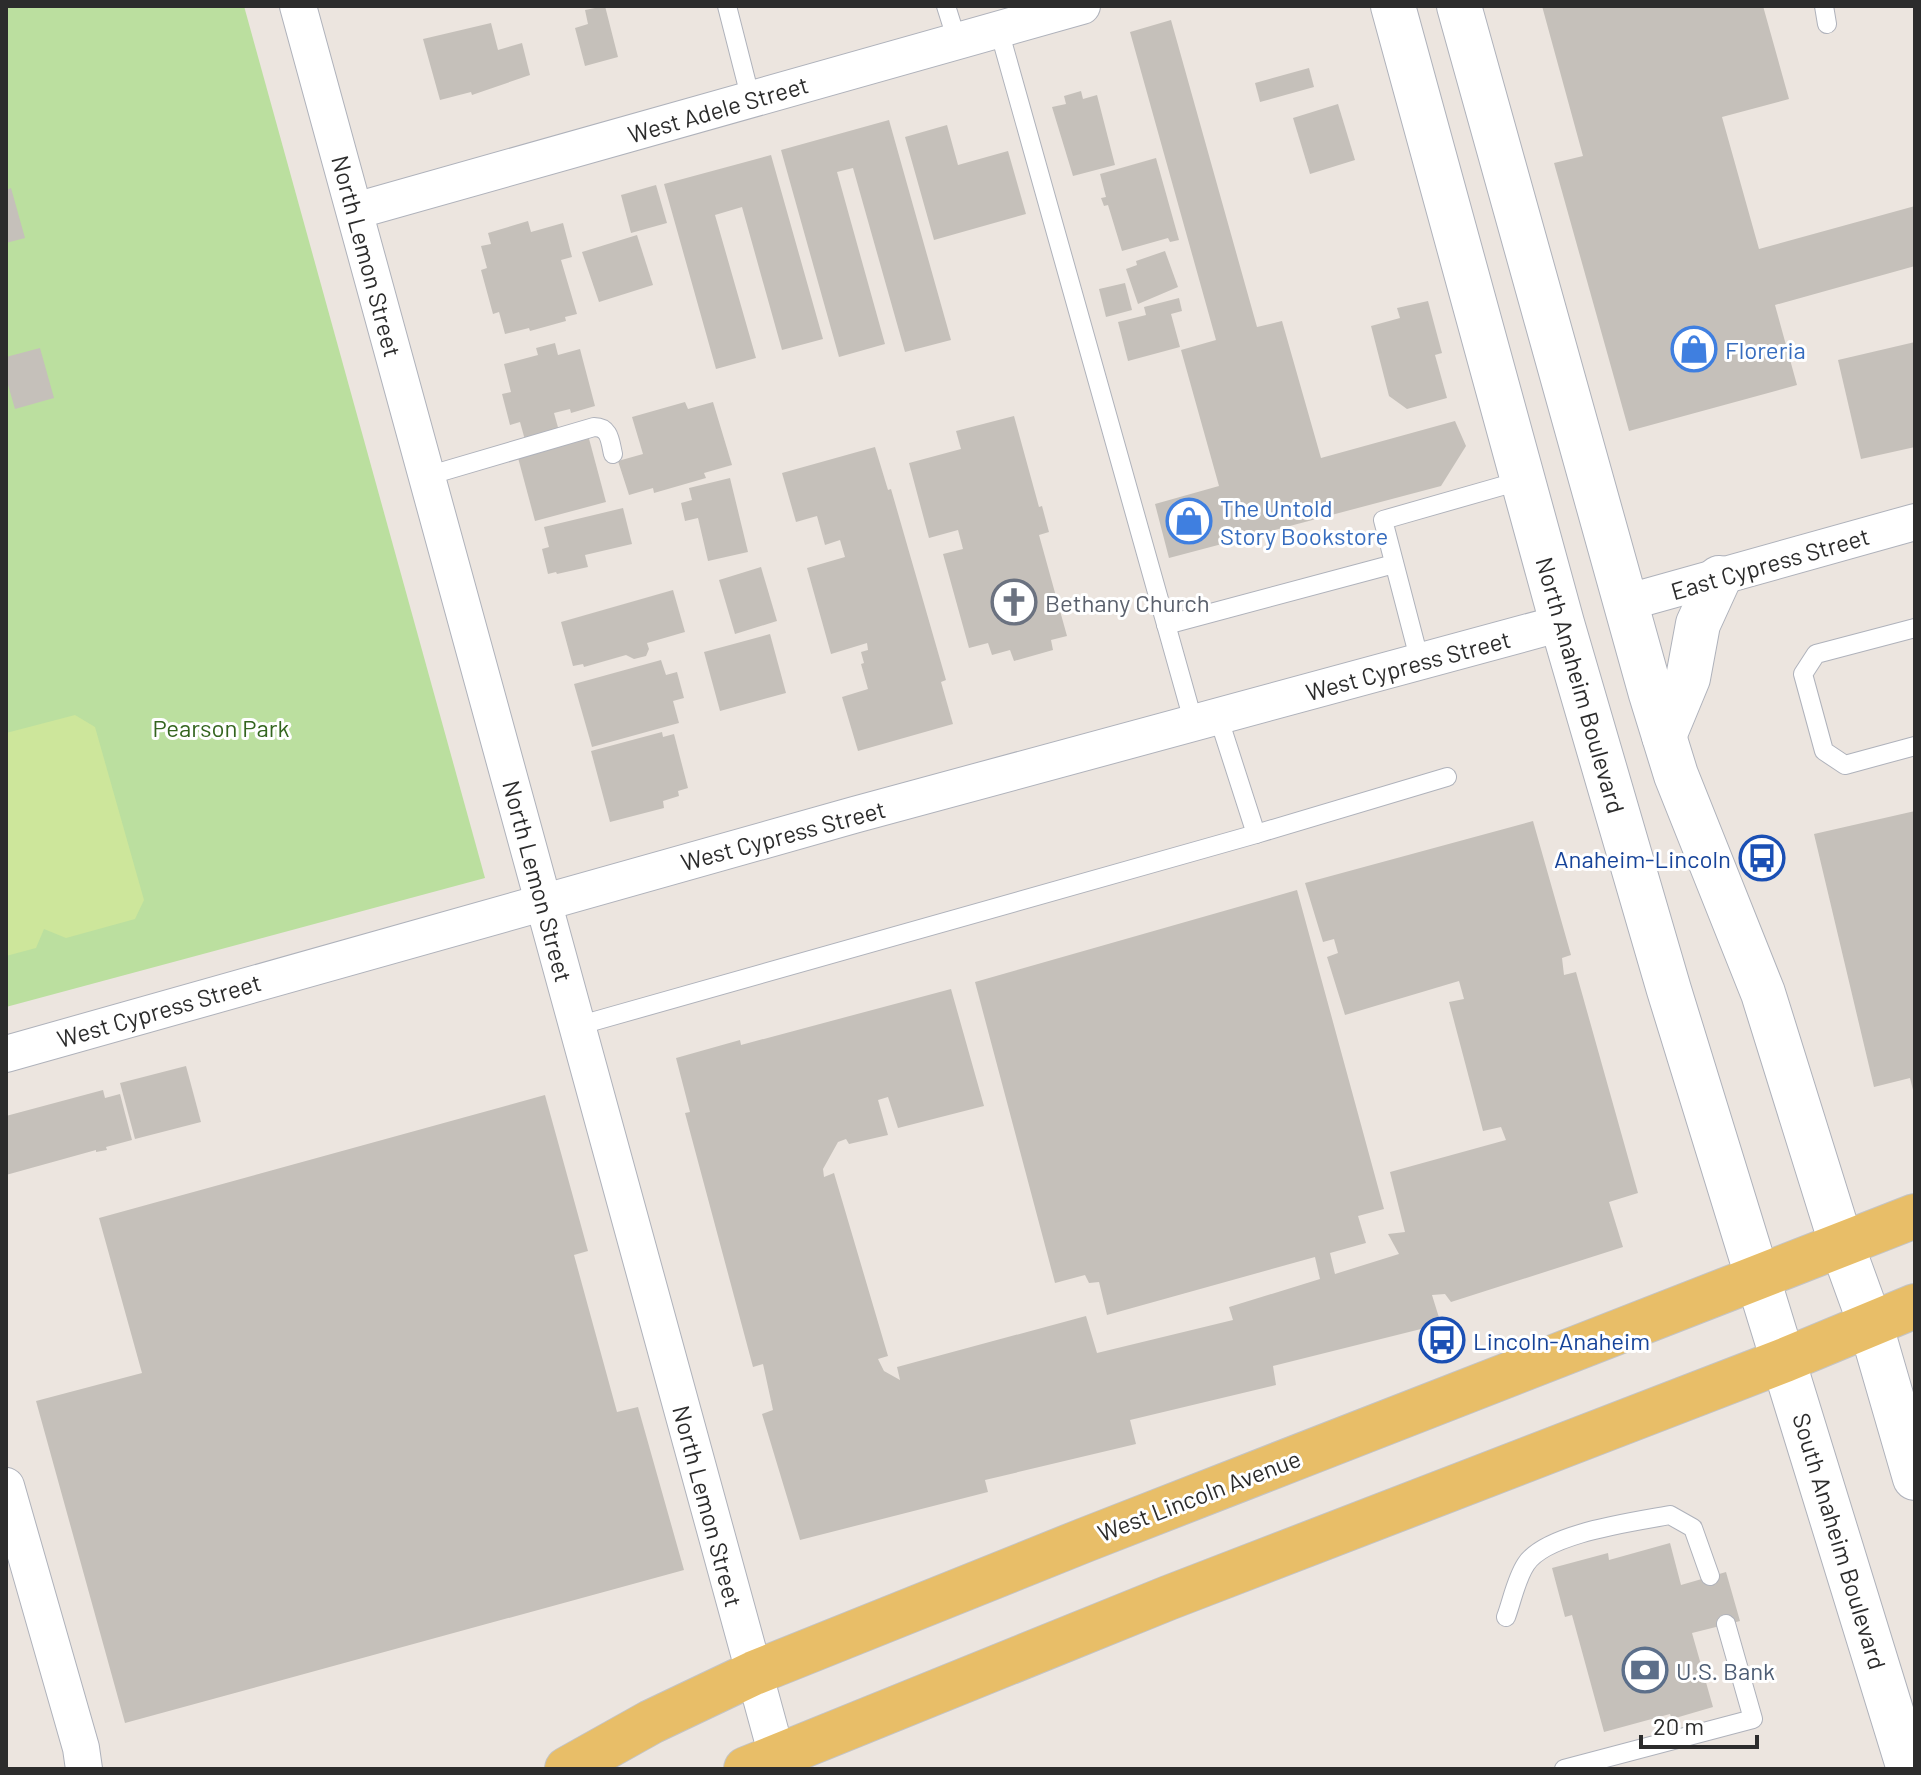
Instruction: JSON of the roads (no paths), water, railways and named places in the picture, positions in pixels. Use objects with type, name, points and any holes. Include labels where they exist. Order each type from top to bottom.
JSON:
[{"type":"main road","name":"North Anaheim Boulevard","points":[[1393,6],[1562,623],[1669,990],[1785,1360]]},
{"type":"main road","points":[[1459,6],[1676,775],[1763,993],[1841,1243],[1870,1323],[1915,1478]]},
{"type":"main road","points":[[1537,531],[1625,603]]},
{"type":"main road","points":[[1664,736],[1688,678],[1698,624],[1719,578]]},
{"type":"main road","points":[[1562,623],[1651,694]]},
{"type":"main road","name":"West Lincoln Avenue","points":[[567,1769],[651,1722],[754,1673],[1085,1540],[1915,1216]]},
{"type":"main road","points":[[761,1762],[1168,1598],[1785,1360],[1915,1306]]},
{"type":"main road","name":"South Anaheim Boulevard","points":[[1785,1360],[1909,1769]]},
{"type":"street","name":"North Lemon Street","points":[[298,6],[754,1673],[761,1762]]},
{"type":"street","name":"West Adele Street","points":[[355,211],[1082,6]]},
{"type":"street","name":"East Cypress Street","points":[[1625,603],[1915,522]]},
{"type":"street","name":"West Cypress Street","points":[[6,1054],[543,902],[1562,623]]},
{"type":"street","points":[[6,1486],[81,1748],[84,1769]]},
{"type":"lane","points":[[727,6],[751,100]]},
{"type":"lane","points":[[946,6],[957,41]]},
{"type":"lane","points":[[999,30],[1166,625],[1256,834]]},
{"type":"lane","points":[[427,476],[594,427],[602,427],[607,432],[613,454]]},
{"type":"lane","points":[[1420,662],[1383,520],[1523,480]]},
{"type":"lane","points":[[1166,625],[1394,564]]},
{"type":"lane","points":[[1915,628],[1816,654],[1803,674],[1824,751],[1845,765],[1915,746]]},
{"type":"lane","points":[[577,1026],[1447,777]]},
{"type":"lane","points":[[1506,1617],[1526,1563],[1552,1543],[1657,1517],[1670,1515],[1693,1528],[1710,1576]]},
{"type":"lane","points":[[1564,1769],[1753,1719],[1726,1624]]},
{"type":"place","name":"Floreria","points":[[1694,349]]},
{"type":"place","name":"The Untold Story Bookstore","points":[[1189,521]]},
{"type":"place","name":"Bethany Church","points":[[1014,602]]},
{"type":"place","name":"Anaheim-Lincoln","points":[[1762,858]]},
{"type":"place","name":"Lincoln-Anaheim","points":[[1442,1340]]},
{"type":"place","name":"U.S. Bank","points":[[1645,1670]]},
{"type":"park label","name":"Pearson Park","points":[[221,727]]}]
